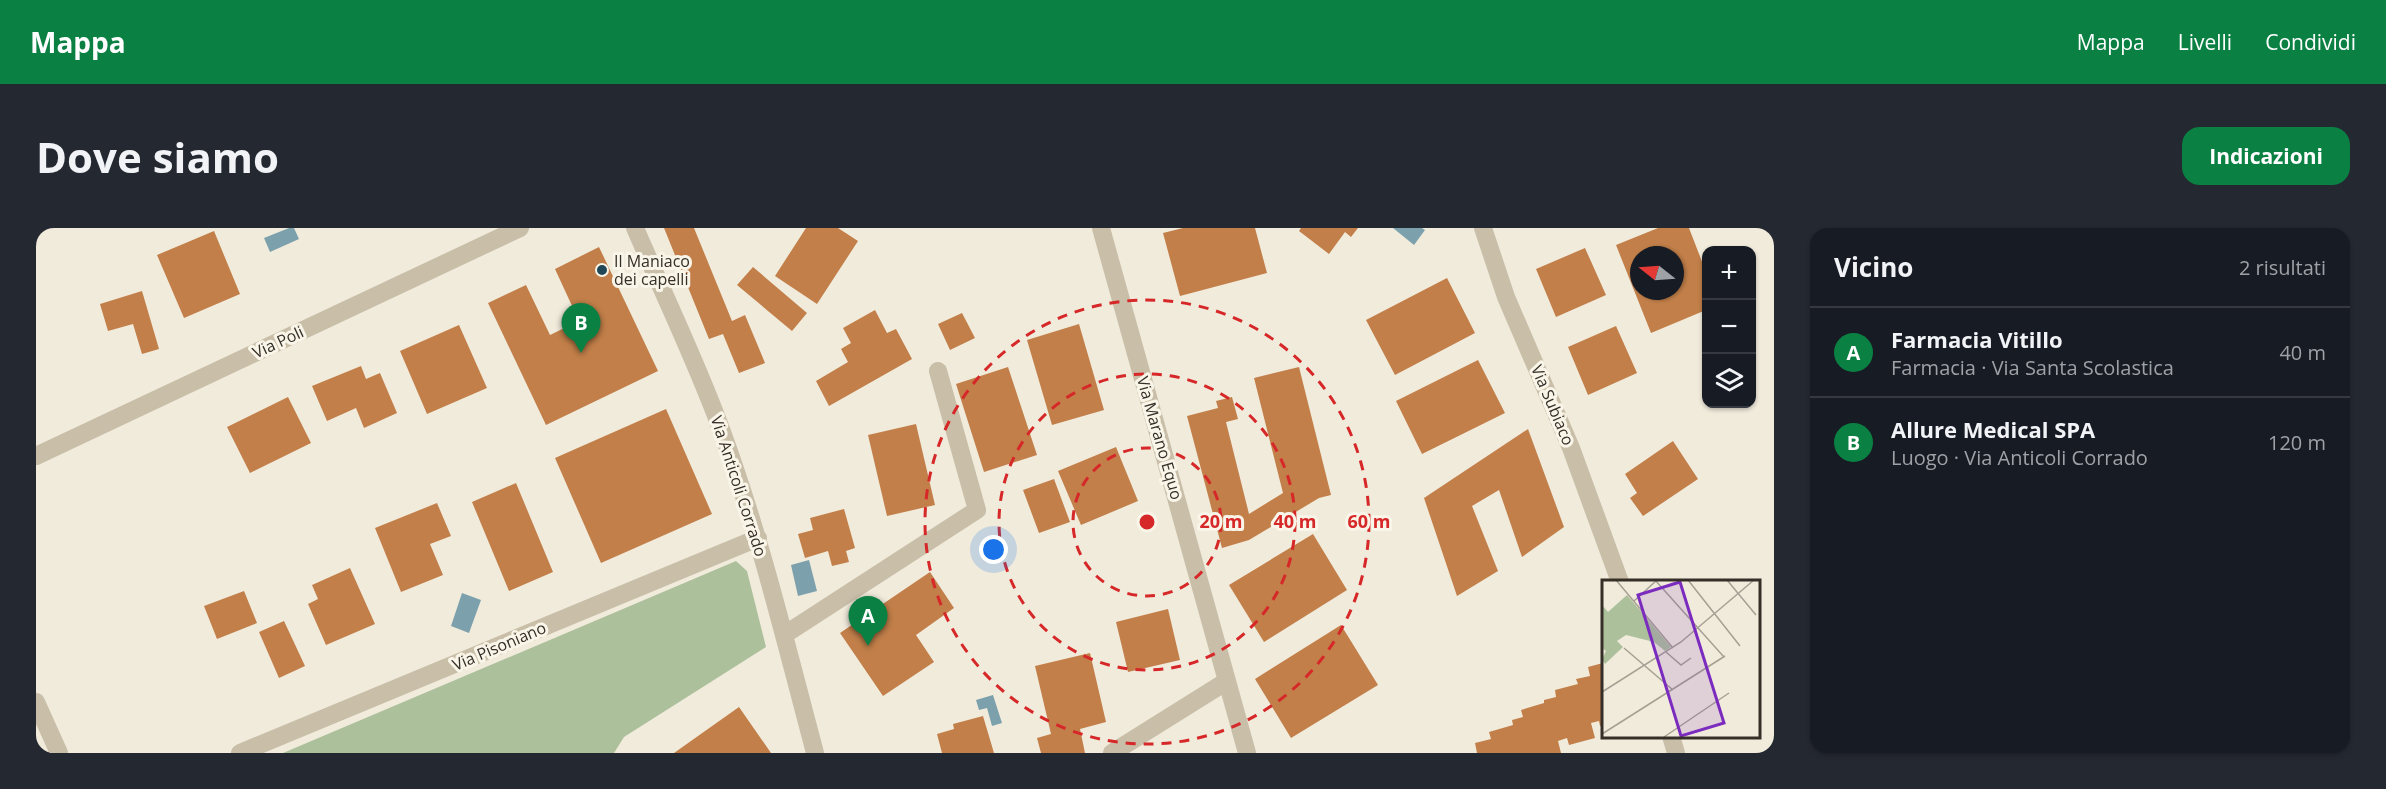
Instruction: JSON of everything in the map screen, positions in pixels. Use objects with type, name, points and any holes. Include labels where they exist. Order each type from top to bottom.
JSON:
[{"type":"street","name":"Via Poli","points":[[36,456],[520,228]]},
{"type":"street","name":"Via Anticoli Corrado","points":[[635,228],[721,429],[758,538],[815,753]]},
{"type":"street","name":"Via Marano Equo","points":[[1101,228],[1247,753]]},
{"type":"street","name":"Via Subiaco","points":[[1483,228],[1506,297],[1572,448],[1619,580]]},
{"type":"street","points":[[784,635],[977,510],[938,371]]},
{"type":"street","name":"Via Pisoniano","points":[[240,753],[758,538]]},
{"type":"street","points":[[1112,753],[1227,681]]},
{"type":"street","points":[[36,702],[59,753]]},
{"type":"street","points":[[1672,738],[1676,753]]},
{"type":"green space","points":[[736,561],[747,571],[766,647],[624,737],[614,753],[283,753]]},
{"type":"water","points":[[294,228],[299,239],[270,252],[264,238]]},
{"type":"water","points":[[1393,228],[1422,228],[1425,230],[1414,245]]},
{"type":"water","points":[[809,560],[817,591],[798,596],[791,565]]},
{"type":"water","points":[[462,593],[481,600],[469,633],[451,626]]},
{"type":"water","points":[[993,695],[1002,723],[992,726],[987,708],[979,710],[976,700]]},
{"type":"building","points":[[664,228],[694,228],[732,321],[745,315],[765,363],[739,373],[723,334],[709,339]]},
{"type":"building","points":[[806,228],[838,228],[858,241],[817,304],[775,276]]},
{"type":"building","points":[[1183,228],[1255,228],[1267,273],[1180,296],[1163,233]]},
{"type":"building","points":[[1301,228],[1358,228],[1351,237],[1345,232],[1329,254],[1299,231]]},
{"type":"building","points":[[1658,228],[1689,228],[1702,262],[1702,312],[1651,333],[1638,300],[1684,300],[1684,246],[1630,246],[1630,280],[1616,245]]},
{"type":"building","points":[[214,231],[240,294],[184,318],[157,255]]},
{"type":"building","points":[[599,247],[658,371],[546,425],[488,303],[526,285],[550,335],[579,321],[555,269]]},
{"type":"building","points":[[1585,248],[1606,295],[1556,317],[1536,269]]},
{"type":"building","points":[[753,267],[807,313],[792,331],[737,285]]},
{"type":"building","points":[[1447,278],[1475,333],[1395,375],[1366,320]]},
{"type":"building","points":[[142,291],[159,349],[142,354],[133,324],[108,331],[100,304]]},
{"type":"building","points":[[875,310],[887,333],[896,329],[912,359],[829,406],[816,381],[848,362],[841,349],[851,343],[843,328]]},
{"type":"building","points":[[962,313],[975,338],[950,350],[938,324]]},
{"type":"building","points":[[1079,324],[1104,410],[1052,425],[1027,340]]},
{"type":"building","points":[[459,325],[487,388],[427,414],[400,351]]},
{"type":"building","points":[[1616,326],[1637,373],[1588,395],[1568,347]]},
{"type":"building","points":[[1478,360],[1505,413],[1422,454],[1396,401]]},
{"type":"building","points":[[361,366],[366,379],[380,373],[397,413],[364,428],[356,408],[327,421],[312,386]]},
{"type":"building","points":[[1008,367],[1037,455],[984,472],[956,384]]},
{"type":"building","points":[[1299,367],[1331,495],[1319,498],[1249,540],[1222,548],[1187,416],[1218,408],[1216,401],[1232,397],[1238,419],[1226,422],[1249,514],[1283,493],[1254,378]]},
{"type":"building","points":[[288,397],[311,443],[250,473],[227,427]]},
{"type":"building","points":[[666,409],[712,514],[601,563],[555,458]]},
{"type":"building","points":[[916,424],[935,505],[887,516],[868,435]]},
{"type":"building","points":[[1528,429],[1564,527],[1522,557],[1499,490],[1472,506],[1498,571],[1457,596],[1424,498]]},
{"type":"building","points":[[1673,441],[1698,479],[1643,516],[1630,498],[1637,493],[1625,474]]},
{"type":"building","points":[[1116,447],[1138,501],[1081,525],[1058,471]]},
{"type":"building","points":[[1054,479],[1070,522],[1039,533],[1023,490]]},
{"type":"building","points":[[516,483],[553,572],[509,591],[472,502]]},
{"type":"building","points":[[437,503],[451,536],[430,544],[443,575],[401,592],[375,528]]},
{"type":"building","points":[[844,509],[855,548],[846,551],[849,562],[832,566],[828,551],[805,558],[798,534],[813,530],[810,518]]},
{"type":"building","points":[[1313,534],[1347,590],[1264,642],[1229,585]]},
{"type":"building","points":[[350,568],[375,624],[326,645],[308,604],[318,599],[312,585]]},
{"type":"building","points":[[930,572],[954,608],[916,635],[934,662],[883,696],[840,633]]},
{"type":"building","points":[[244,591],[257,623],[217,639],[204,606]]},
{"type":"building","points":[[1168,609],[1180,660],[1128,672],[1116,622]]},
{"type":"building","points":[[284,621],[305,666],[279,678],[259,632]]},
{"type":"building","points":[[1341,625],[1378,685],[1291,738],[1255,679]]},
{"type":"building","points":[[1090,653],[1106,722],[1080,729],[1085,753],[1041,753],[1037,738],[1051,734],[1035,666]]},
{"type":"building","points":[[1602,663],[1602,725],[1600,726],[1599,721],[1591,723],[1595,738],[1569,745],[1567,738],[1558,741],[1561,753],[1477,753],[1475,743],[1491,739],[1489,732],[1513,725],[1512,720],[1523,717],[1521,710],[1556,697],[1555,690],[1578,684],[1576,679],[1590,676],[1588,667]]},
{"type":"building","points":[[739,707],[771,753],[674,753]]},
{"type":"building","points":[[983,716],[994,753],[942,753],[937,734],[954,729],[953,724]]},
{"type":"place","name":"Il Maniaco dei capelli","points":[[602,270]]},
{"type":"place","name":"Allure Medical SPA","points":[[581,353]]},
{"type":"place","name":"Farmacia Vitillo","points":[[868,646]]}]
